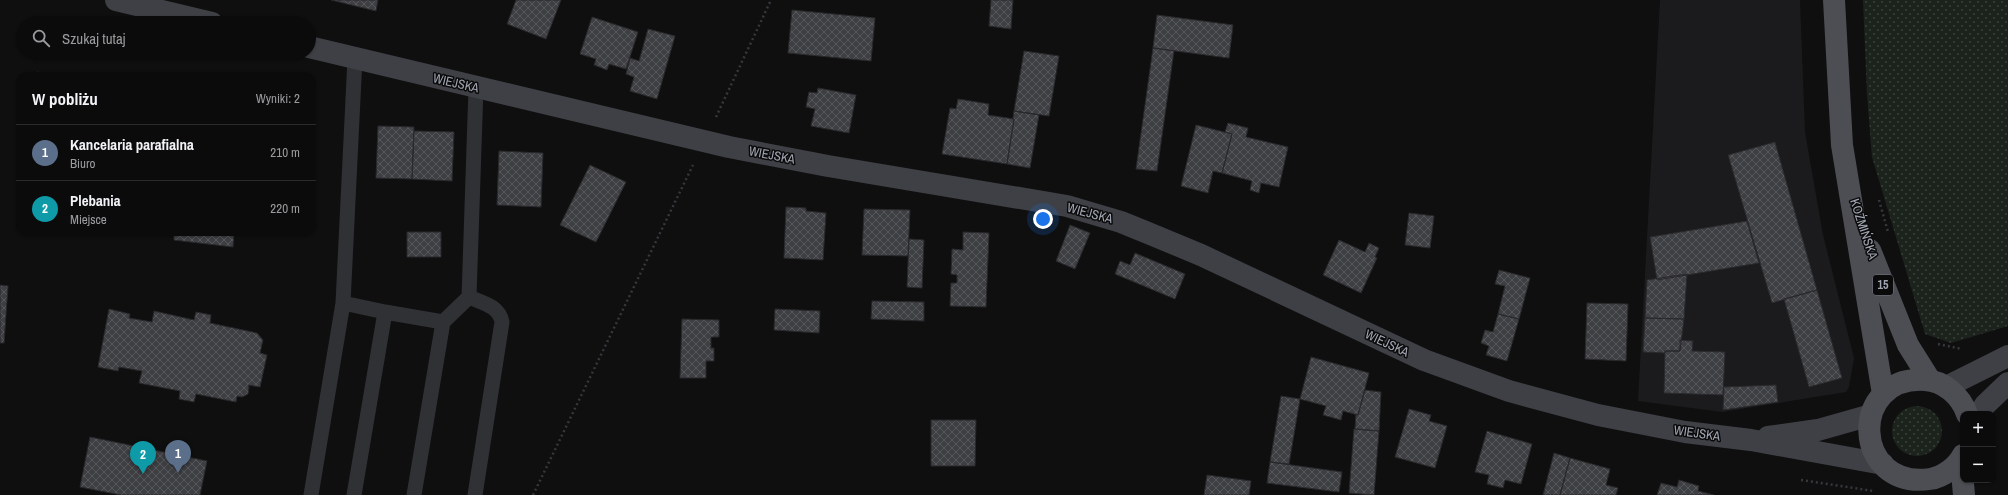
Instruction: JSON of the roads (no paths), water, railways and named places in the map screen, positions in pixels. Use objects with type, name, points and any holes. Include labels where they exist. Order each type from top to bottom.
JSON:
[{"type":"main road","name":"KOŹMIŃSKA","points":[[1834,0],[1842,145],[1883,394]]},
{"type":"main road","name":"KOŹMIŃSKA","points":[[1849,185],[1869,247],[1891,306],[1915,357],[1938,383],[1959,398],[1966,411]]},
{"type":"main road","points":[[1919,495],[1900,477],[1886,469],[1875,456],[1869,440],[1868,423],[1873,407],[1883,394],[1903,382],[1914,379],[1938,383]]},
{"type":"main road","points":[[1900,477],[1917,481],[1933,478],[1949,472],[1960,459]]},
{"type":"main road","points":[[1963,483],[1964,495]]},
{"type":"street","points":[[116,0],[183,16]]},
{"type":"street","name":"WIEJSKA","points":[[316,49],[476,88],[729,147],[828,166],[1074,208],[1121,222],[1148,233],[1201,256],[1424,360],[1509,391],[1598,415],[1685,432],[1751,440],[1883,464]]},
{"type":"street","points":[[1938,383],[2000,360]]},
{"type":"street","points":[[1981,411],[1985,405],[2008,383]]},
{"type":"street","name":"WIEJSKA","points":[[1751,440],[1818,430],[1871,415]]},
{"type":"lane","points":[[311,495],[343,303],[355,58]]},
{"type":"lane","points":[[414,495],[443,322],[470,297],[476,88]]},
{"type":"lane","points":[[470,297],[494,308],[500,314],[502,322],[475,495]]},
{"type":"lane","points":[[343,303],[443,322]]},
{"type":"lane","points":[[354,495],[385,312]]},
{"type":"place","name":"Kancelaria parafialna","points":[[178,473]]},
{"type":"place","name":"Plebania","points":[[143,474]]}]
